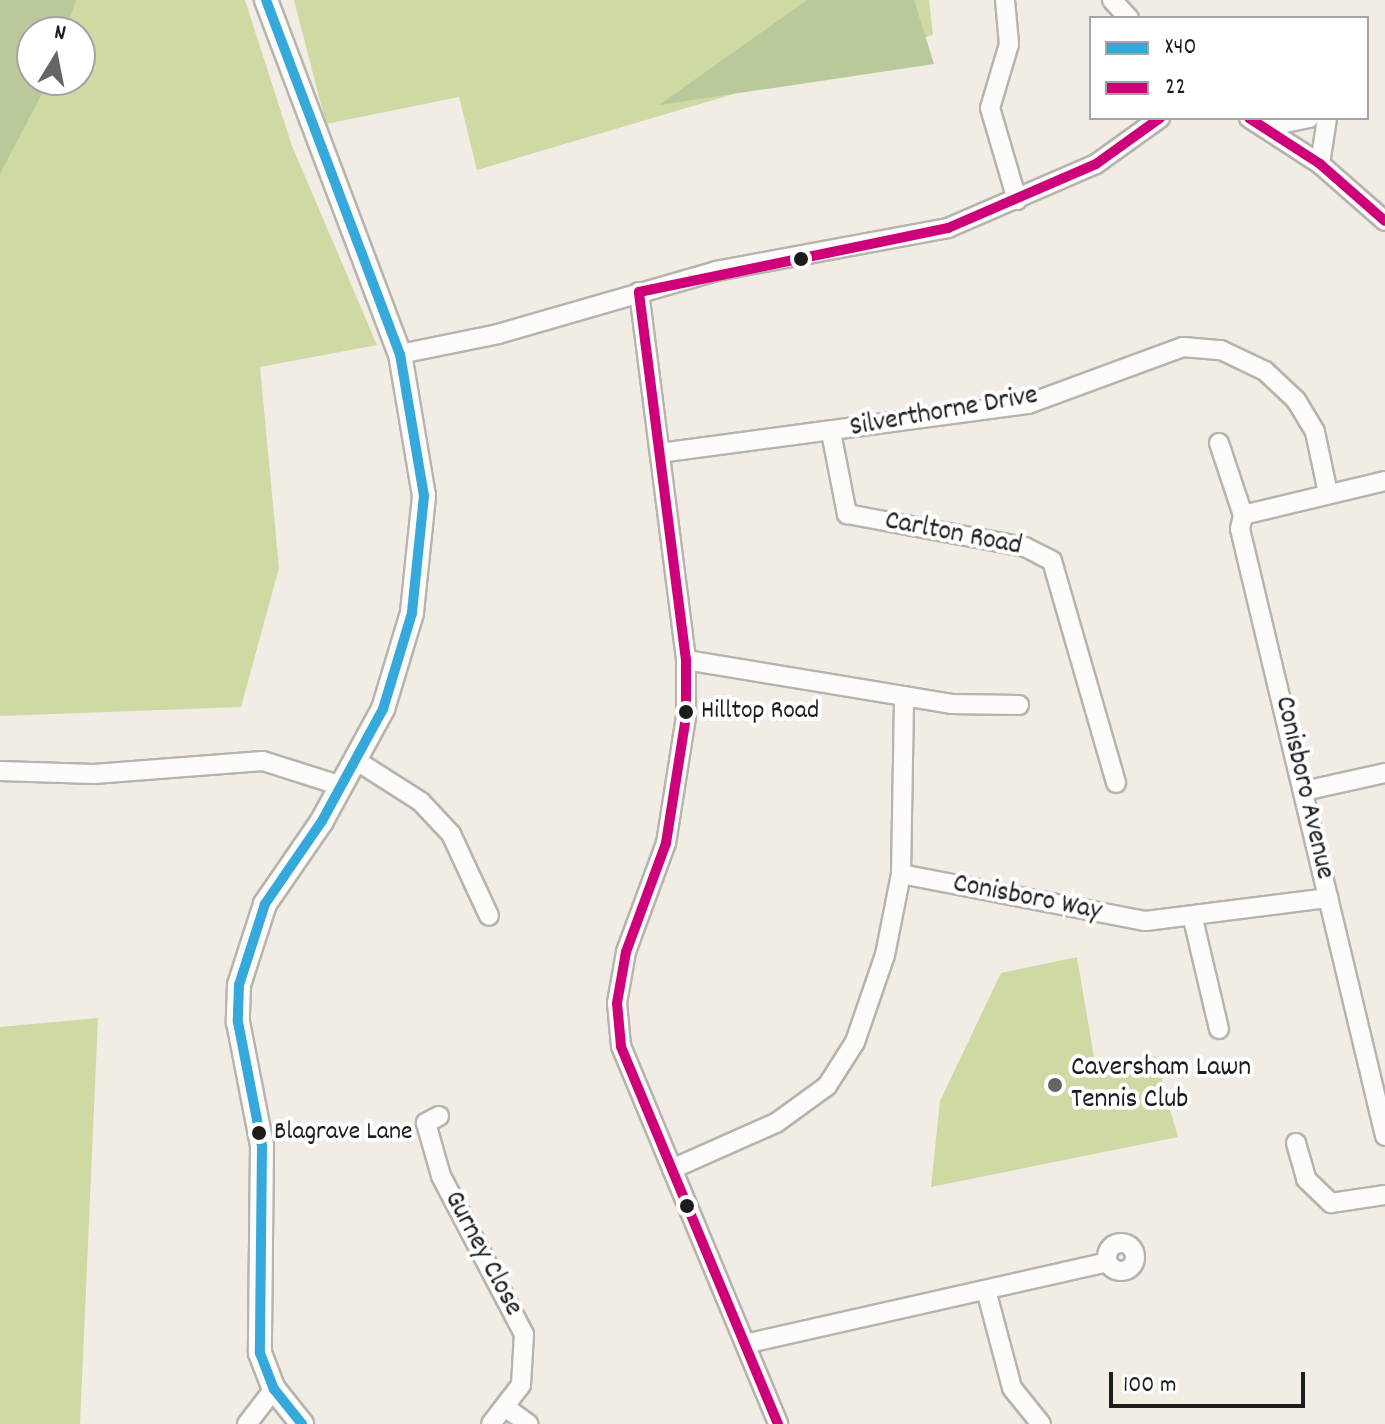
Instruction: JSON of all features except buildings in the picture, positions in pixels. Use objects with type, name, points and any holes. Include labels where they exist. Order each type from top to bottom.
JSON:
[{"type":"main road","points":[[266,0],[294,85],[400,354],[418,437],[421,545],[401,659],[357,761],[265,904],[239,985],[238,1022],[262,1146],[260,1353],[274,1389],[294,1422]]},
{"type":"street","points":[[1005,0],[1009,44],[990,108],[1017,200]]},
{"type":"street","points":[[1112,0],[1127,16]]},
{"type":"street","points":[[400,354],[639,292],[948,228],[1096,164],[1157,120]]},
{"type":"street","points":[[1253,120],[1320,164],[1385,221]]},
{"type":"street","points":[[1266,127],[1299,120]]},
{"type":"street","points":[[1320,164],[1327,120]]},
{"type":"street","points":[[639,292],[686,660],[677,794],[626,952],[617,1003],[621,1046],[749,1343],[778,1424]]},
{"type":"street","name":"Silverthorne Drive","points":[[660,453],[1028,404],[1155,353],[1221,350],[1265,371],[1296,400],[1315,432],[1328,493]]},
{"type":"street","name":"Carlton Road","points":[[831,432],[847,514],[1025,547],[1052,561],[1116,783]]},
{"type":"street","name":"Conisboro Avenue","points":[[1219,443],[1243,515],[1240,529],[1382,1110],[1385,1136]]},
{"type":"street","points":[[1243,515],[1385,481]]},
{"type":"street","points":[[686,660],[904,696],[1019,705]]},
{"type":"street","points":[[672,1169],[776,1123],[827,1086],[855,1042],[885,955],[901,874],[904,696]]},
{"type":"street","points":[[0,771],[94,774],[263,761],[342,786]]},
{"type":"street","points":[[357,761],[421,802],[451,834],[487,891],[489,916]]},
{"type":"street","points":[[1304,791],[1385,773]]},
{"type":"street","name":"Conisboro Way","points":[[901,874],[1154,920],[1193,919],[1329,898]]},
{"type":"street","points":[[1193,919],[1219,1029]]},
{"type":"street","name":"Gurney Close","points":[[426,1121],[465,1232],[524,1334],[521,1385],[491,1424]]},
{"type":"street","points":[[1296,1143],[1306,1179],[1331,1203],[1385,1195]]},
{"type":"street","points":[[749,1343],[1107,1262]]},
{"type":"street","points":[[986,1290],[1012,1388],[1041,1424]]},
{"type":"street","points":[[247,1424],[274,1389]]},
{"type":"street","points":[[505,1407],[528,1424]]},
{"type":"green space","points":[[0,0],[245,0],[292,146],[377,345],[260,367],[279,568],[241,707],[0,716]]},
{"type":"green space","points":[[0,0],[76,0],[70,16],[16,16],[16,96],[41,96],[0,174]]},
{"type":"green space","points":[[294,0],[929,0],[933,35],[477,170],[459,97],[326,124]]},
{"type":"green space","points":[[807,0],[914,0],[934,64],[659,105]]},
{"type":"green space","name":"Caversham Lawn Tennis Club","points":[[1077,957],[1096,1069],[1155,1056],[1178,1137],[931,1187],[940,1101],[1001,973]]},
{"type":"green space","points":[[98,1018],[80,1424],[0,1424],[0,1027]]},
{"type":"transit line","name":"X40","points":[[266,0],[400,354],[424,496],[412,613],[383,709],[322,821],[265,904],[239,985],[238,1022],[262,1146],[260,1353],[274,1389],[302,1424]]},
{"type":"transit line","name":"22","points":[[778,1424],[621,1046],[617,1003],[626,952],[666,843],[686,717],[686,660],[639,292],[948,228],[1096,164],[1157,120]]},
{"type":"transit line","name":"22","points":[[1252,120],[1320,164],[1385,221]]},
{"type":"place","name":"Hilltop Road","points":[[686,712]]},
{"type":"place","name":"Caversham Lawn Tennis Club","points":[[1055,1085]]},
{"type":"place","name":"Blagrave Lane","points":[[259,1133]]}]
